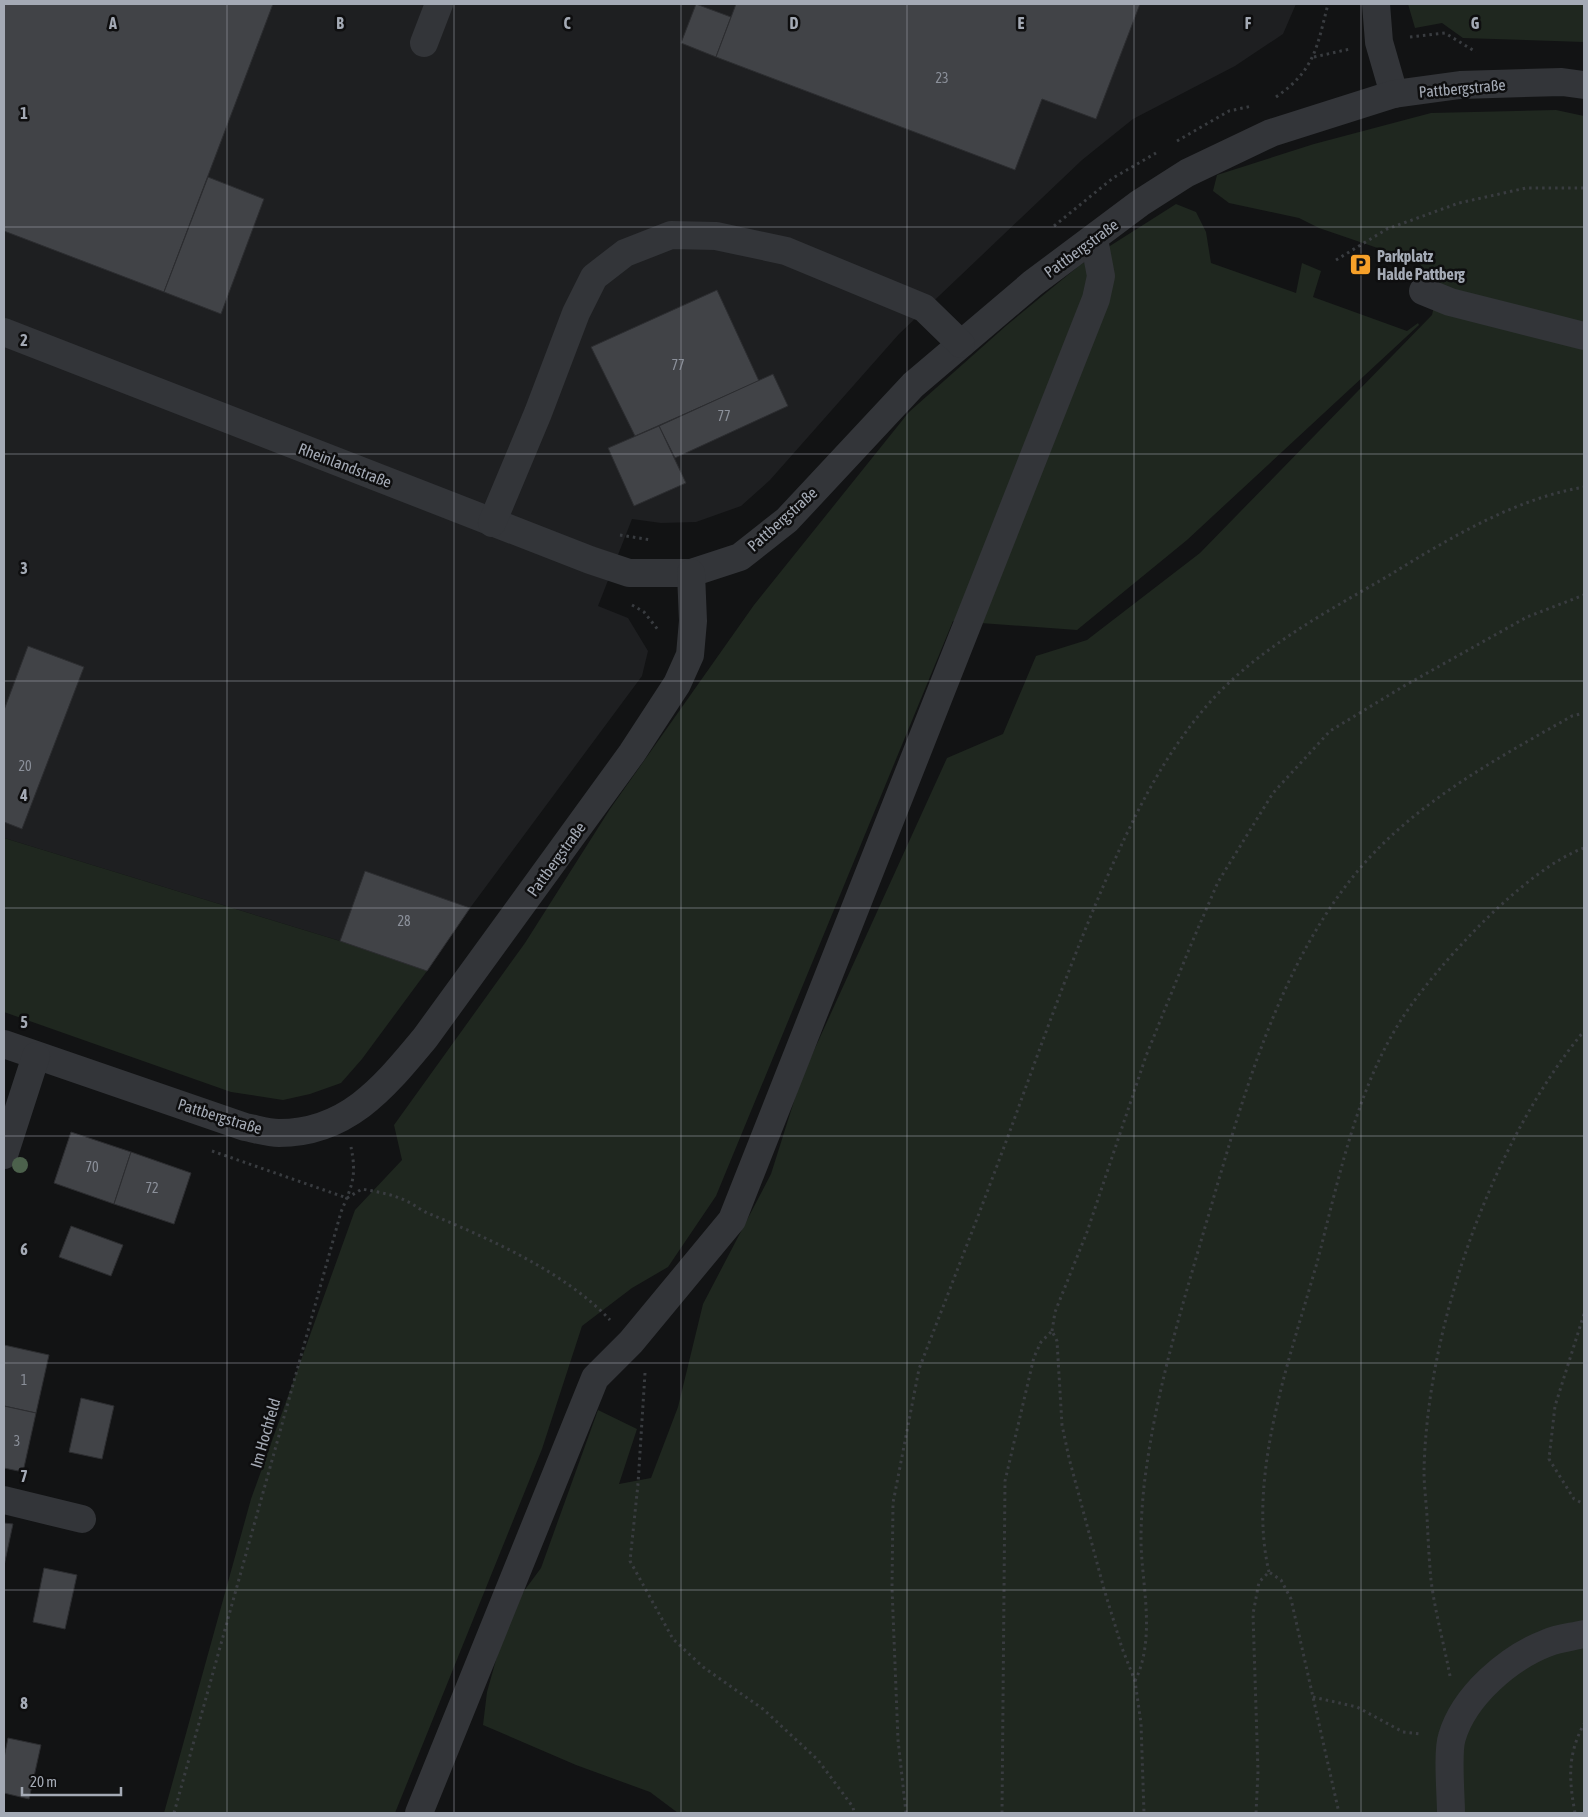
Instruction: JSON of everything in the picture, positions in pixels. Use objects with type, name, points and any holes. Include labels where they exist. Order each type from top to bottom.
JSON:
[{"type":"street","points":[[424,43],[439,4]]},
{"type":"street","points":[[1376,4],[1379,42],[1394,94]]},
{"type":"street","name":"Pattbergstraße","points":[[4,1044],[245,1127],[279,1133],[316,1128],[340,1120],[362,1107],[391,1079],[425,1038],[632,753],[677,684],[690,655],[692,621],[691,573],[740,557],[787,520],[913,385],[1033,283],[1140,203],[1188,173],[1271,133],[1394,94],[1460,85],[1562,82],[1584,85]]},
{"type":"street","points":[[492,523],[538,413],[576,313],[594,277],[625,253],[664,238],[672,235],[716,236],[786,251],[924,308],[961,344]]},
{"type":"street","points":[[419,1813],[595,1378],[631,1342],[732,1220],[1096,299],[1101,276],[1094,239]]},
{"type":"street","points":[[1423,291],[1450,302],[1584,336]]},
{"type":"street","name":"Rheinlandstraße","points":[[4,332],[492,523],[629,573],[691,573]]},
{"type":"street","points":[[4,1155],[36,1056]]},
{"type":"street","points":[[4,1500],[82,1519]]},
{"type":"street","points":[[1451,1813],[1455,1729],[1489,1679],[1510,1663],[1547,1642],[1584,1634]]},
{"type":"path","points":[[1328,4],[1314,57],[1379,42],[1444,33],[1474,52],[1484,52]]},
{"type":"path","points":[[1336,260],[1387,229],[1459,203],[1526,188],[1584,188]]},
{"type":"path","points":[[906,1813],[898,1740],[892,1588],[892,1513],[911,1402],[919,1369],[1022,1099],[1071,960],[1135,814],[1175,747],[1205,708],[1235,678],[1266,652],[1429,551],[1492,519],[1548,494],[1584,487]]},
{"type":"path","points":[[1144,1813],[1141,1722],[1135,1681],[1104,1589],[1068,1458],[1062,1425],[1057,1341],[1052,1331],[1055,1312],[1087,1232],[1143,1065],[1218,882],[1273,793],[1330,731],[1404,686],[1518,622],[1584,595]]},
{"type":"path","points":[[1135,1681],[1142,1667],[1147,1636],[1141,1507],[1162,1386],[1182,1299],[1223,1164],[1249,1085],[1292,975],[1310,939],[1346,886],[1370,857],[1410,818],[1468,776],[1572,716],[1584,713]]},
{"type":"path","points":[[1339,1813],[1291,1599],[1281,1580],[1269,1572],[1262,1544],[1269,1446],[1281,1389],[1353,1128],[1382,1056],[1402,1020],[1444,965],[1506,900],[1551,867],[1584,848]]},
{"type":"path","points":[[1313,1697],[1356,1708],[1403,1732],[1455,1729],[1431,1580],[1424,1471],[1431,1388],[1456,1284],[1490,1187],[1526,1117],[1572,1046],[1584,1031]]},
{"type":"path","points":[[212,1151],[347,1198],[362,1189],[386,1193],[406,1200],[427,1213],[471,1230],[559,1280],[602,1311],[631,1342],[646,1374],[630,1561],[673,1639],[703,1667],[763,1709],[818,1760],[853,1807],[854,1813]]},
{"type":"path","name":"Im Hochfeld","points":[[174,1813],[280,1425],[347,1198]]},
{"type":"path","points":[[1584,1314],[1554,1406],[1549,1459],[1574,1499],[1584,1504]]},
{"type":"path","points":[[1002,1813],[1005,1481],[1034,1357],[1041,1342],[1052,1331]]},
{"type":"path","points":[[1256,1813],[1258,1772],[1253,1614],[1259,1582],[1269,1572]]},
{"type":"path","points":[[1575,1813],[1569,1781],[1572,1755],[1584,1724]]},
{"type":"shaded area","points":[[4,4],[1296,4],[1283,34],[1235,66],[1133,119],[1082,160],[899,334],[770,480],[741,506],[696,522],[661,523],[632,519],[598,606],[628,618],[648,651],[642,676],[470,908],[427,971],[340,941],[4,838]]},
{"type":"shaded area","points":[[1408,4],[1584,4],[1584,42],[1463,38],[1442,23],[1415,28]]},
{"type":"shaded area","points":[[1556,110],[1584,116],[1584,1813],[678,1813],[650,1792],[576,1765],[483,1725],[487,1692],[510,1610],[541,1568],[598,1410],[637,1429],[619,1484],[651,1478],[678,1407],[703,1304],[771,1174],[801,1079],[947,758],[1003,734],[1036,656],[1087,640],[1200,553],[1432,315],[1437,293],[1429,286],[1428,274],[1418,262],[1409,261],[1401,256],[1319,228],[1299,218],[1229,203],[1213,191],[1217,175],[1314,144],[1431,113]]},
{"type":"shaded area","points":[[1176,204],[1196,212],[1206,232],[1211,263],[1296,293],[1302,263],[1321,271],[1313,297],[1407,331],[1418,323],[1419,325],[1187,540],[1077,630],[953,621],[716,1196],[668,1267],[632,1288],[582,1326],[542,1449],[395,1813],[164,1813],[251,1499],[355,1210],[402,1160],[394,1125],[525,943],[610,809],[754,605],[909,412],[1007,325],[1080,265]]},
{"type":"shaded area","points":[[4,838],[340,941],[427,971],[362,1059],[341,1083],[310,1094],[283,1100],[231,1092],[4,1012]]},
{"type":"building","points":[[4,4],[273,4],[164,292],[4,231]]},
{"type":"building","points":[[696,4],[731,17],[716,57],[681,43]]},
{"type":"building","points":[[736,4],[1140,4],[1096,119],[1042,99],[1015,170],[716,57]]},
{"type":"building","points":[[208,177],[264,199],[221,314],[164,292]]},
{"type":"building","points":[[717,290],[759,381],[635,436],[591,347]]},
{"type":"building","points":[[773,374],[788,406],[675,458],[659,426]]},
{"type":"building","points":[[659,426],[686,483],[634,506],[608,448]]},
{"type":"building","points":[[28,646],[84,667],[22,829],[4,822],[4,710]]},
{"type":"building","points":[[365,871],[470,908],[427,971],[340,941]]},
{"type":"building","points":[[71,1132],[131,1152],[114,1204],[54,1183]]},
{"type":"building","points":[[131,1152],[191,1173],[174,1224],[114,1204]]},
{"type":"building","points":[[71,1226],[123,1245],[111,1276],[59,1257]]},
{"type":"building","points":[[4,1345],[49,1355],[36,1413],[4,1406]]},
{"type":"building","points":[[81,1398],[114,1406],[102,1459],[69,1452]]},
{"type":"building","points":[[4,1406],[36,1413],[23,1472],[4,1468]]},
{"type":"building","points":[[4,1523],[13,1524],[4,1566]]},
{"type":"building","points":[[44,1568],[77,1575],[65,1629],[33,1622]]},
{"type":"building","points":[[8,1738],[41,1745],[29,1799],[4,1793],[4,1758]]},
{"type":"place","name":"Parkplatz Halde Pattberg","points":[[1361,265]]}]
